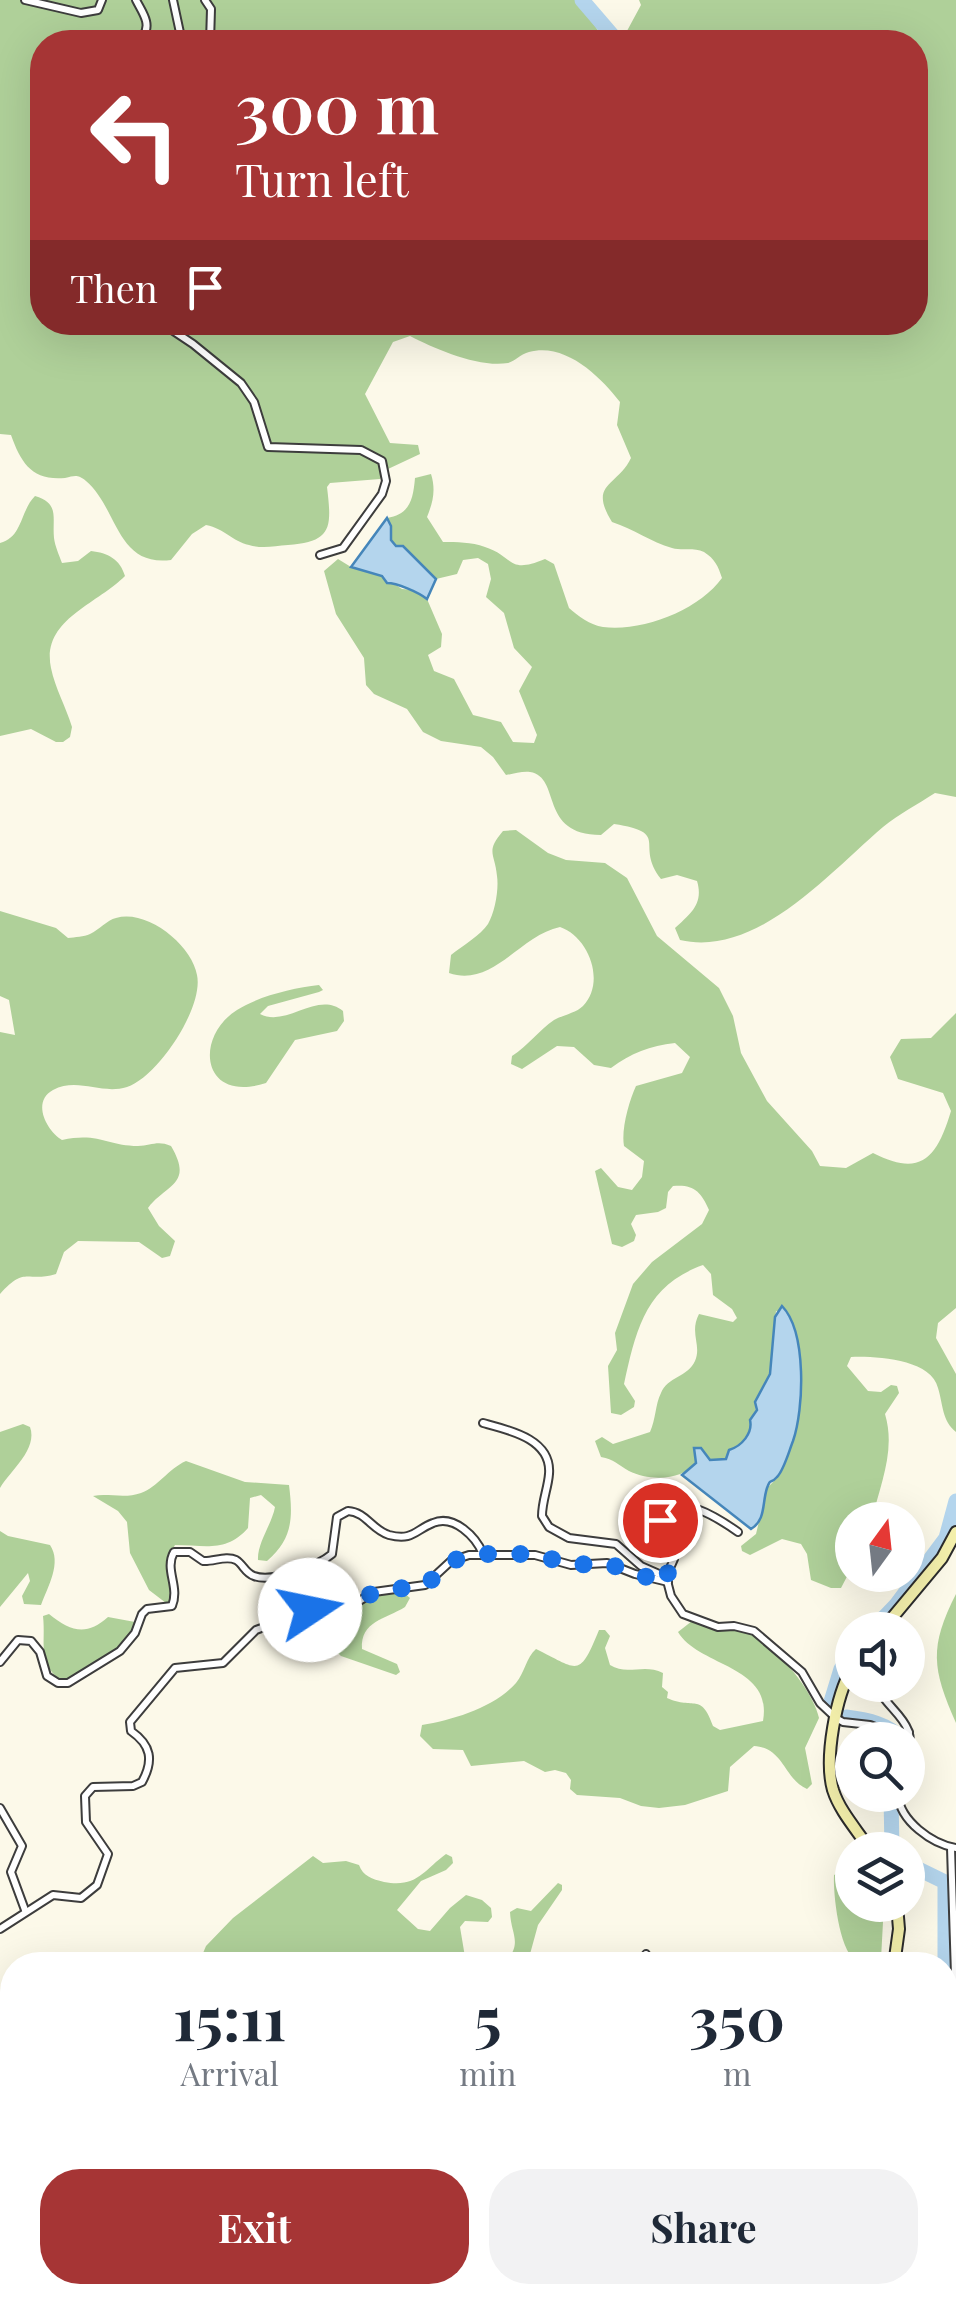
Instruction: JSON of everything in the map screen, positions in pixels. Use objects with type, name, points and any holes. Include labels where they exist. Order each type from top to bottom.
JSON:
[{"type":"street","points":[[24,0],[81,13],[98,10],[102,0]]},
{"type":"street","points":[[136,0],[147,22],[146,30]]},
{"type":"street","points":[[174,0],[180,30]]},
{"type":"street","points":[[205,0],[211,9],[210,30]]},
{"type":"street","points":[[180,335],[241,383],[254,402],[268,446],[361,450],[382,461],[386,481],[382,494],[343,548],[320,556]]},
{"type":"street","points":[[482,1422],[531,1440],[543,1452],[549,1477],[542,1516],[549,1527],[578,1541],[616,1544],[667,1580]]},
{"type":"street","points":[[738,1532],[706,1512],[675,1506],[660,1520],[674,1560],[667,1580],[675,1606],[689,1618],[718,1627],[754,1631],[802,1672],[820,1702],[843,1722]]},
{"type":"street","points":[[0,1662],[18,1640],[31,1640],[40,1652],[47,1676],[52,1681],[68,1683],[120,1651],[147,1609],[172,1606],[176,1586],[169,1563],[174,1552],[190,1552],[203,1562],[236,1560],[248,1573],[265,1578],[325,1560],[332,1554],[337,1517],[348,1511],[361,1514],[385,1534],[400,1536],[415,1535],[435,1522],[451,1522],[471,1535],[483,1554]]},
{"type":"street","points":[[640,1529],[665,1538]]},
{"type":"street","points":[[897,1612],[931,1573],[956,1532]]},
{"type":"street","points":[[0,1929],[53,1895],[80,1898],[98,1885],[108,1854],[86,1822],[85,1796],[94,1787],[142,1782],[149,1766],[149,1750],[131,1730],[130,1722],[168,1673],[182,1665],[224,1663],[256,1630],[310,1610],[343,1611],[374,1592],[426,1585],[459,1557],[535,1554],[571,1565],[607,1563],[667,1580]]},
{"type":"street","points":[[839,1702],[830,1762],[833,1789],[858,1832]]},
{"type":"street","points":[[0,1808],[22,1846],[11,1879],[26,1910]]},
{"type":"street","points":[[905,1812],[914,1825],[954,1848],[954,1952]]},
{"type":"street","points":[[896,1952],[899,1922]]},
{"type":"green space","points":[[0,0],[577,0],[598,30],[30,30],[30,335],[928,335],[928,30],[627,30],[641,5],[639,0],[956,0],[956,797],[935,793],[902,813],[816,887],[764,924],[737,936],[709,942],[680,940],[675,928],[697,902],[697,881],[677,875],[661,879],[642,831],[614,824],[601,835],[581,832],[559,816],[540,776],[530,772],[506,775],[481,747],[441,741],[423,732],[407,709],[374,694],[366,685],[364,658],[336,614],[324,571],[338,559],[382,576],[402,589],[414,590],[427,599],[442,634],[441,647],[428,655],[434,671],[454,679],[473,715],[501,722],[513,742],[534,743],[537,735],[519,691],[532,667],[514,648],[504,613],[486,597],[491,579],[488,564],[478,558],[463,560],[457,574],[436,579],[403,546],[390,540],[387,518],[409,505],[415,478],[431,474],[433,496],[427,517],[443,542],[480,545],[517,565],[545,559],[554,564],[569,608],[598,626],[619,628],[652,622],[685,609],[712,589],[722,578],[716,563],[704,552],[672,548],[612,522],[605,509],[604,492],[631,458],[617,425],[620,402],[580,364],[542,350],[508,363],[484,363],[410,336],[393,342],[365,394],[390,443],[418,445],[420,454],[388,469],[380,479],[330,483],[326,530],[313,540],[254,546],[206,525],[192,534],[171,560],[153,560],[139,554],[128,545],[97,492],[86,481],[76,476],[54,478],[36,473],[19,454],[11,435],[0,434]]},
{"type":"green space","points":[[35,496],[51,507],[62,563],[97,552],[117,561],[125,576],[73,615],[54,637],[51,668],[72,727],[70,737],[63,742],[31,729],[0,736],[0,543],[13,535]]},
{"type":"green space","points":[[516,830],[548,853],[566,860],[605,863],[627,878],[657,936],[719,988],[733,1016],[741,1053],[767,1101],[812,1151],[820,1166],[846,1168],[873,1153],[916,1163],[933,1151],[951,1111],[943,1093],[898,1079],[890,1057],[901,1039],[931,1038],[956,1013],[956,1308],[938,1323],[936,1338],[956,1374],[956,1432],[945,1417],[933,1378],[925,1371],[901,1361],[851,1357],[847,1366],[868,1391],[881,1392],[891,1385],[897,1386],[899,1393],[885,1414],[888,1454],[877,1502],[835,1502],[835,1588],[811,1580],[807,1554],[801,1544],[782,1539],[750,1555],[741,1546],[756,1534],[767,1488],[780,1475],[799,1408],[800,1351],[790,1317],[776,1311],[770,1374],[755,1402],[754,1424],[726,1459],[710,1460],[694,1449],[696,1462],[690,1468],[674,1476],[656,1478],[629,1471],[601,1457],[595,1441],[602,1437],[613,1444],[650,1432],[664,1388],[695,1361],[699,1314],[733,1322],[737,1318],[732,1309],[713,1295],[711,1274],[703,1265],[668,1285],[646,1312],[633,1346],[624,1384],[635,1401],[634,1407],[621,1415],[611,1413],[608,1366],[617,1350],[615,1333],[633,1284],[652,1262],[702,1224],[709,1210],[696,1190],[673,1186],[666,1208],[636,1215],[631,1224],[636,1235],[634,1241],[622,1247],[612,1244],[595,1171],[601,1168],[618,1187],[632,1190],[642,1177],[644,1161],[624,1146],[626,1116],[636,1086],[682,1073],[690,1057],[675,1043],[641,1051],[611,1068],[594,1065],[574,1047],[557,1046],[522,1069],[511,1064],[512,1056],[549,1024],[583,1006],[590,996],[593,973],[579,940],[560,927],[479,973],[449,973],[451,955],[481,932],[490,919],[497,887],[492,853],[503,831]]},
{"type":"green space","points":[[0,911],[56,928],[68,938],[88,935],[116,918],[141,919],[167,932],[193,964],[197,989],[193,1005],[176,1039],[152,1070],[139,1081],[117,1089],[62,1086],[46,1095],[42,1109],[51,1130],[62,1140],[94,1138],[127,1145],[171,1146],[179,1176],[148,1208],[175,1241],[170,1256],[162,1258],[139,1242],[78,1241],[64,1252],[56,1274],[21,1277],[0,1294],[0,1032],[15,1035],[9,1000],[0,996]]},
{"type":"green space","points":[[319,985],[323,990],[268,1006],[260,1014],[281,1016],[312,1006],[333,1006],[343,1011],[344,1021],[337,1031],[295,1040],[266,1083],[244,1087],[228,1084],[217,1076],[210,1050],[223,1022],[255,1001]]},
{"type":"green space","points":[[23,1424],[30,1427],[30,1443],[0,1488],[0,1432]]},
{"type":"green space","points":[[186,1461],[245,1482],[289,1485],[291,1517],[282,1544],[267,1561],[258,1560],[258,1554],[275,1507],[261,1495],[250,1498],[248,1528],[232,1541],[215,1546],[175,1545],[167,1559],[174,1600],[166,1603],[149,1590],[130,1553],[127,1522],[118,1511],[93,1496],[141,1493]]},
{"type":"green space","points":[[0,1531],[50,1545],[54,1567],[41,1605],[24,1604],[22,1596],[30,1581],[28,1573],[0,1607]]},
{"type":"green space","points":[[372,1589],[404,1593],[410,1598],[405,1607],[370,1627],[362,1640],[362,1649],[397,1664],[400,1672],[396,1675],[341,1656],[334,1649],[346,1615]]},
{"type":"green space","points":[[956,1594],[956,1723],[942,1688],[937,1658],[941,1629]]},
{"type":"green space","points":[[49,1614],[79,1629],[93,1627],[108,1617],[135,1622],[123,1644],[83,1672],[60,1680],[48,1666],[44,1651],[43,1616]]},
{"type":"green space","points":[[692,1621],[752,1634],[777,1653],[799,1679],[819,1718],[805,1748],[812,1784],[807,1789],[772,1752],[754,1746],[730,1767],[728,1791],[685,1805],[641,1806],[620,1798],[577,1795],[570,1789],[571,1780],[566,1773],[545,1772],[524,1761],[471,1766],[463,1750],[433,1749],[420,1736],[422,1725],[473,1711],[497,1699],[519,1679],[536,1649],[570,1665],[582,1663],[599,1630],[610,1636],[605,1648],[610,1665],[663,1673],[662,1687],[668,1692],[667,1698],[700,1705],[720,1730],[763,1721],[763,1703],[757,1688],[746,1677],[688,1644],[678,1632]]},
{"type":"green space","points":[[446,1854],[452,1857],[453,1863],[446,1870],[421,1881],[397,1910],[418,1929],[430,1931],[466,1895],[491,1908],[488,1922],[465,1921],[460,1927],[464,1952],[203,1952],[233,1918],[313,1856],[323,1863],[346,1861],[359,1865],[363,1872],[384,1882],[404,1883],[419,1877]]},
{"type":"green space","points":[[558,1883],[562,1885],[538,1925],[531,1952],[512,1952],[515,1939],[510,1912],[517,1908],[531,1911]]},
{"type":"green space","points":[[839,1922],[883,1922],[881,1952],[848,1952]]},
{"type":"water","points":[[387,518],[391,540],[396,546],[403,546],[436,579],[427,599],[387,583],[382,576],[351,567]]},
{"type":"water","points":[[782,1306],[796,1334],[799,1352],[797,1427],[784,1465],[769,1483],[761,1516],[751,1529],[682,1475],[696,1463],[694,1448],[701,1448],[710,1460],[726,1459],[729,1450],[748,1434],[750,1420],[757,1410],[755,1402],[770,1374],[775,1317]]},
{"type":"waterway","points":[[582,0],[608,30]]},
{"type":"waterway","points":[[889,1612],[946,1538],[956,1501]]},
{"type":"waterway","points":[[830,1705],[835,1689]]},
{"type":"waterway","points":[[846,1717],[872,1722]]},
{"type":"waterway","points":[[891,1812],[892,1832]]},
{"type":"waterway","points":[[925,1872],[945,1882],[945,1952]]},
{"type":"route","points":[[310,1610],[343,1611],[374,1592],[426,1585],[451,1561],[477,1554],[535,1554],[571,1565],[607,1563],[668,1582],[666,1577],[674,1560],[660,1520]]}]
